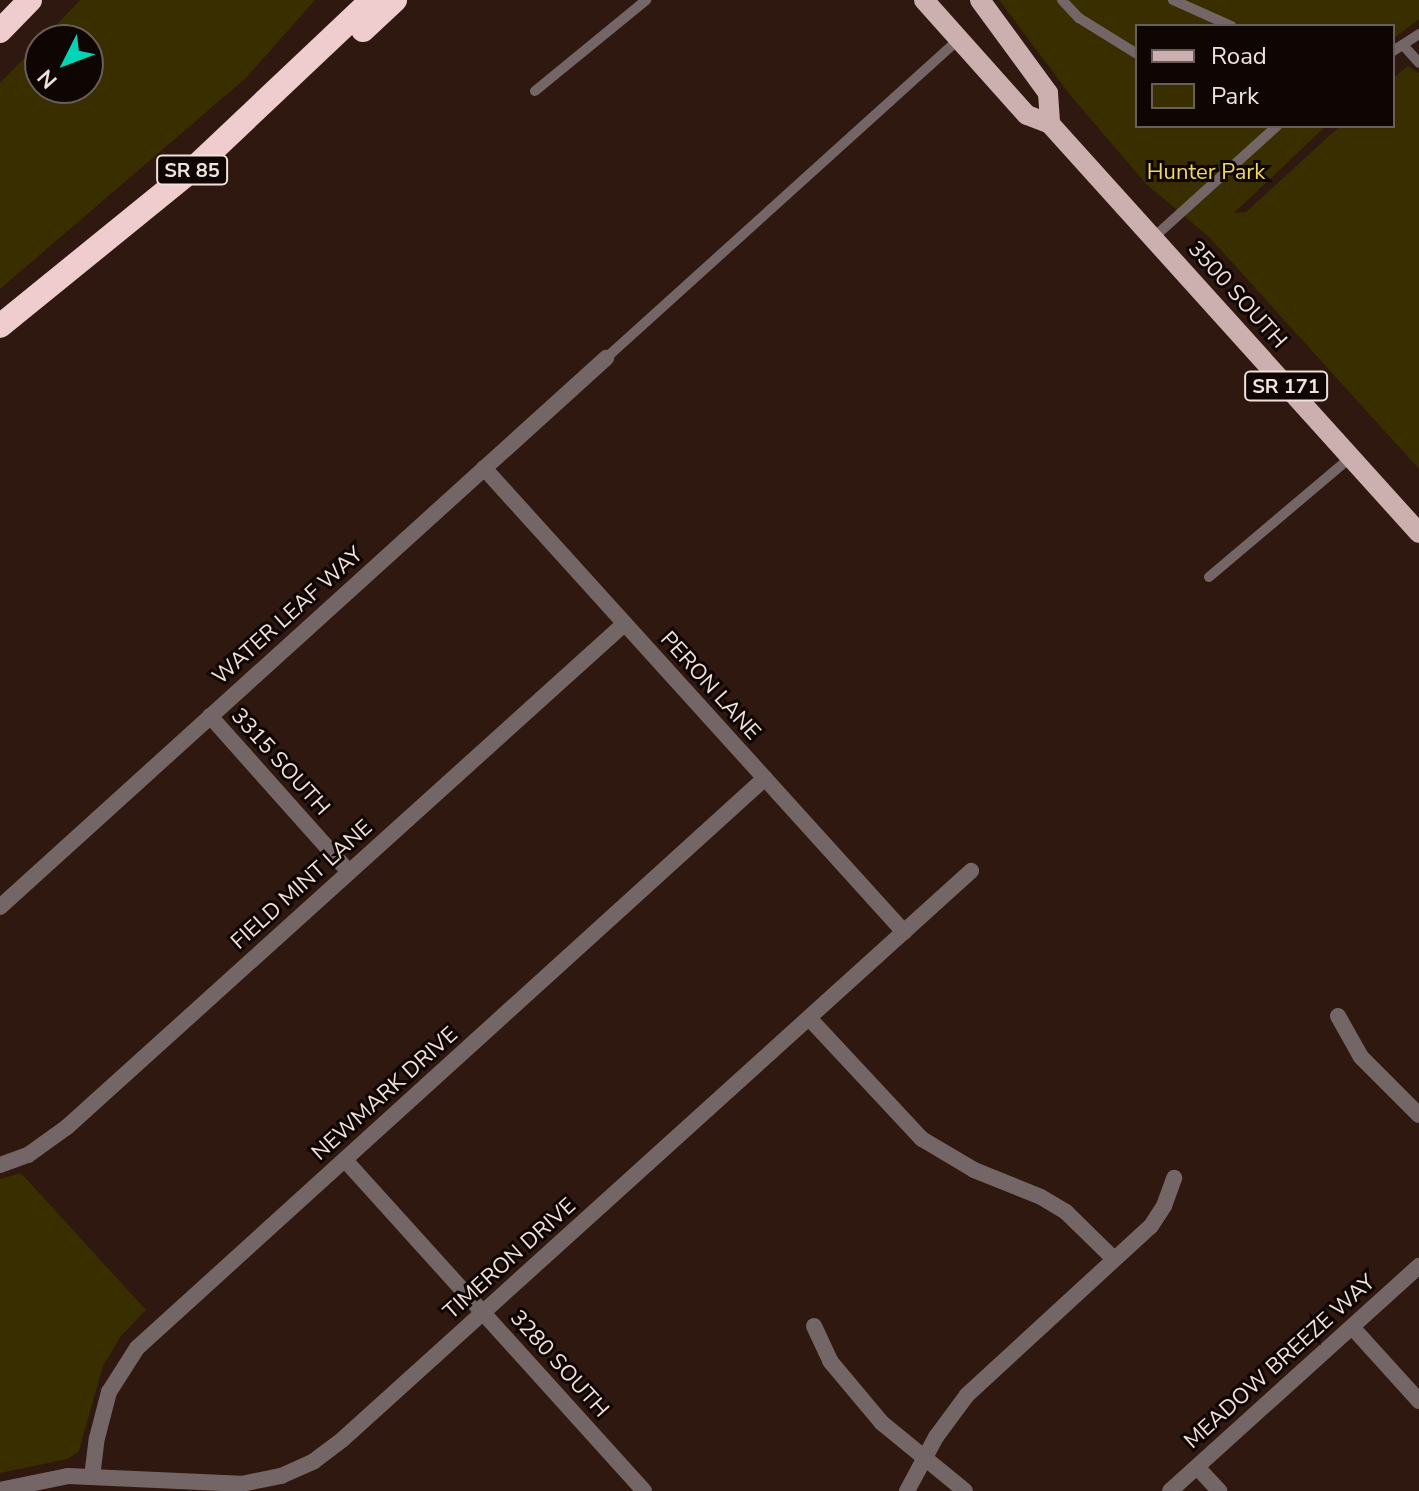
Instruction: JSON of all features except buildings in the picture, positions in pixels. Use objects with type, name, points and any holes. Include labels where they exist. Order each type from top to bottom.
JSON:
[{"type":"highway","points":[[0,31],[30,0]]},
{"type":"highway","points":[[339,31],[355,0]]},
{"type":"highway","name":"SR 85","points":[[0,326],[143,212],[271,99],[372,0]]},
{"type":"highway","points":[[271,99],[343,47],[395,0]]},
{"type":"main road","name":"3500 SOUTH","points":[[924,0],[1027,115],[1050,124],[1419,533]]},
{"type":"main road","points":[[980,0],[1048,93],[1050,124]]},
{"type":"street","name":"WATER LEAF WAY","points":[[0,907],[606,358]]},
{"type":"street","name":"PERON LANE","points":[[484,468],[904,932]]},
{"type":"street","name":"FIELD MINT LANE","points":[[0,1165],[28,1155],[67,1127],[624,624]]},
{"type":"street","name":"3315 SOUTH","points":[[210,716],[349,872]]},
{"type":"street","name":"NEWMARK DRIVE","points":[[92,1477],[97,1438],[109,1392],[137,1348],[765,778]]},
{"type":"street","name":"TIMERON DRIVE","points":[[0,1490],[50,1477],[92,1477],[218,1488],[262,1481],[314,1461],[483,1313],[971,871]]},
{"type":"street","points":[[1338,1016],[1361,1057],[1419,1115]]},
{"type":"street","points":[[809,1018],[922,1139],[974,1170],[1041,1197],[1066,1212],[1114,1259]]},
{"type":"street","name":"3280 SOUTH","points":[[345,1160],[644,1491]]},
{"type":"street","points":[[907,1491],[946,1423],[980,1380],[1158,1217],[1174,1178]]},
{"type":"street","name":"MEADOW BREEZE WAY","points":[[1170,1491],[1419,1266]]},
{"type":"street","points":[[814,1326],[839,1374],[891,1431],[965,1491]]},
{"type":"street","points":[[1352,1327],[1419,1401]]},
{"type":"street","points":[[1197,1467],[1219,1491]]},
{"type":"lane","points":[[535,91],[646,0]]},
{"type":"lane","points":[[1062,0],[1079,18],[1135,53]]},
{"type":"lane","points":[[1173,0],[1227,24]]},
{"type":"lane","points":[[1419,34],[1398,48],[1419,63]]},
{"type":"lane","points":[[606,358],[959,39]]},
{"type":"lane","points":[[1153,238],[1275,128]]},
{"type":"lane","points":[[1209,577],[1351,457]]},
{"type":"green space","points":[[80,0],[315,0],[246,78],[0,289],[0,83],[24,58],[24,104],[104,104],[104,24],[57,24]]},
{"type":"green space","name":"Hunter Park","points":[[999,0],[1419,0],[1419,19],[1395,37],[1395,24],[1135,24],[1135,128],[1324,128],[1234,213],[1246,212],[1338,128],[1395,128],[1395,76],[1408,66],[1419,73],[1419,469],[1209,237],[1147,185],[1071,96]]},
{"type":"green space","points":[[21,1173],[146,1310],[121,1336],[103,1366],[79,1451],[68,1459],[0,1473],[0,1179]]}]
